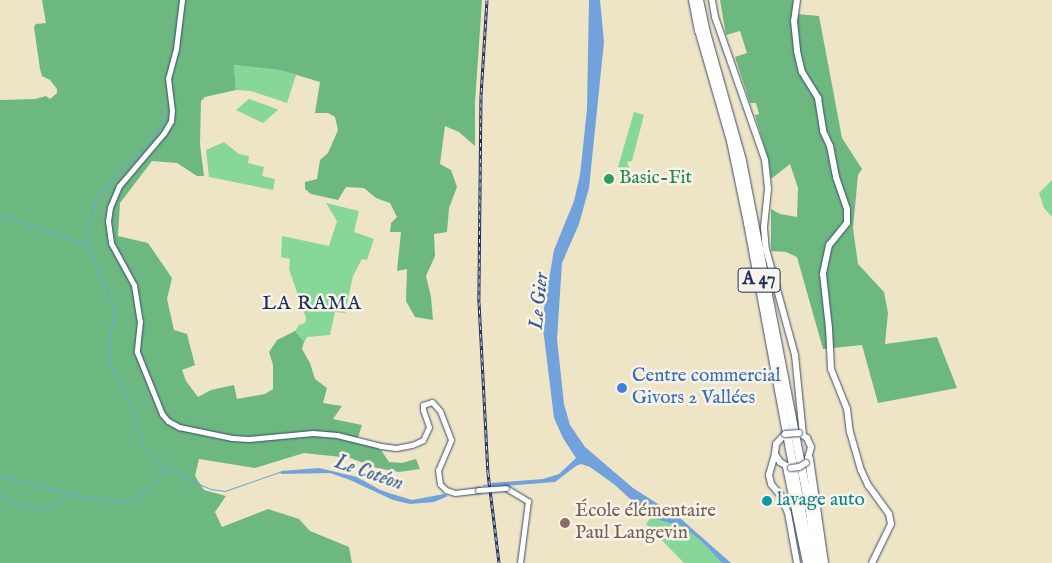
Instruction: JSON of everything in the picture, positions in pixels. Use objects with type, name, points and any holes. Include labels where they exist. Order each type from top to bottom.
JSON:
[{"type":"highway","name":"A 47","points":[[693,0],[698,30],[731,141],[811,563]]},
{"type":"highway","name":"A 47","points":[[699,0],[704,30],[742,161],[810,512],[817,563]]},
{"type":"highway","points":[[807,461],[824,563]]},
{"type":"highway","points":[[787,467],[807,563]]},
{"type":"main road","points":[[712,0],[715,17],[765,160],[768,188],[764,228],[766,249],[795,355],[800,416],[799,431],[811,447],[807,461],[799,467],[770,469]]},
{"type":"main road","points":[[797,0],[794,21],[797,51],[802,72],[818,98],[823,131],[830,146],[836,177],[847,209],[847,223],[829,245],[824,274],[831,369],[847,409],[850,432],[861,470],[868,485],[889,514],[891,524],[872,563]]},
{"type":"main road","points":[[799,431],[800,416]]},
{"type":"main road","points":[[797,563],[788,513],[781,496],[771,484],[770,469],[777,442],[785,434],[799,431]]},
{"type":"main road","points":[[775,454],[787,467]]},
{"type":"street","points":[[182,0],[176,49],[168,78],[172,110],[171,121],[164,133],[119,186],[112,202],[108,221],[111,243],[134,285],[140,322],[137,344],[138,357],[162,414],[168,421],[179,427],[232,438],[249,439],[302,432],[323,433],[396,448],[412,445],[423,440],[429,427],[422,410],[423,406],[432,402],[440,410],[451,440],[438,470],[440,484],[446,490],[455,493],[506,488],[528,501],[520,563]]},
{"type":"green space","points":[[42,0],[482,0],[475,103],[475,146],[459,132],[445,126],[440,164],[451,170],[457,187],[449,208],[447,232],[434,234],[435,256],[426,276],[431,297],[433,320],[415,317],[406,301],[407,269],[397,271],[401,232],[390,232],[391,223],[397,217],[390,203],[376,198],[364,188],[346,187],[338,200],[311,194],[305,189],[305,182],[317,179],[320,160],[328,153],[338,130],[335,117],[328,113],[315,113],[320,82],[280,70],[234,65],[236,90],[205,97],[201,101],[200,144],[204,176],[197,176],[177,163],[152,161],[120,203],[118,236],[148,243],[172,278],[167,299],[174,330],[187,334],[195,365],[182,370],[186,381],[198,397],[211,390],[234,385],[237,399],[265,394],[273,389],[273,365],[269,352],[277,340],[295,331],[304,342],[302,349],[310,363],[315,379],[327,388],[323,403],[342,406],[333,419],[362,425],[357,441],[381,450],[389,462],[402,463],[416,459],[420,469],[399,472],[377,468],[350,458],[304,453],[255,468],[199,459],[195,476],[204,490],[226,496],[215,512],[222,527],[268,509],[299,519],[310,531],[349,547],[352,563],[0,563],[0,100],[35,99],[46,96],[50,99],[57,93],[57,89],[50,80],[42,76],[40,69],[34,27],[36,24],[46,23]]},
{"type":"green space","points":[[720,0],[793,0],[797,14],[819,16],[842,138],[862,169],[858,175],[853,228],[858,264],[884,292],[888,313],[885,344],[937,337],[957,388],[878,403],[862,345],[823,349],[797,257],[786,252],[771,251],[771,209],[780,214],[797,217],[798,188],[790,164],[771,179],[769,162],[755,115],[759,114],[756,103],[750,103],[735,57],[747,53],[740,31],[726,35]]},
{"type":"green space","points":[[234,65],[280,70],[296,75],[287,103],[251,91],[236,90]]},
{"type":"green space","points":[[249,99],[278,110],[263,123],[236,110]]},
{"type":"green space","points":[[634,112],[644,115],[632,161],[627,162],[630,171],[618,167]]},
{"type":"green space","points":[[224,142],[239,154],[249,156],[248,163],[264,167],[262,176],[275,179],[273,190],[209,177],[206,150]]},
{"type":"green space","points":[[1052,180],[1051,216],[1044,208],[1039,193]]},
{"type":"green space","points":[[326,203],[359,211],[354,232],[374,239],[367,260],[362,259],[353,276],[345,313],[335,312],[330,335],[307,337],[304,343],[295,331],[299,325],[305,323],[306,318],[289,269],[290,259],[281,257],[282,236],[329,246],[337,221]]},
{"type":"green space","points":[[652,516],[681,526],[700,540],[722,563],[684,563],[646,524]]},
{"type":"water","points":[[589,0],[600,0],[604,42],[589,188],[579,224],[562,263],[557,339],[564,404],[570,425],[585,447],[633,488],[680,518],[731,563],[722,563],[700,540],[681,526],[659,520],[642,510],[615,485],[590,467],[581,464],[555,482],[492,487],[491,483],[543,479],[559,474],[576,458],[563,438],[554,418],[542,320],[554,250],[574,201],[580,175],[587,109]]},
{"type":"water","points":[[319,468],[357,477],[382,491],[412,500],[444,494],[448,496],[434,502],[410,504],[393,500],[330,473],[281,474],[281,471]]},
{"type":"waterway","points":[[163,111],[162,123],[156,136],[105,186],[95,202],[89,219],[87,246],[112,302],[114,315],[108,343],[109,363],[127,395],[143,446],[168,470]]},
{"type":"waterway","points":[[0,214],[86,245]]},
{"type":"waterway","points":[[0,494],[10,501],[35,508],[48,508],[74,495],[122,502],[133,500],[152,486],[164,471],[168,470],[178,471],[187,479],[211,489],[225,491],[282,471]]},
{"type":"waterway","points":[[0,475],[74,495]]},
{"type":"waterway","name":"Le Cotéon","points":[[483,485],[491,484]]},
{"type":"waterway","name":"Le Cotéon","points":[[380,490],[397,497]]},
{"type":"railway","points":[[487,0],[481,95],[479,302],[488,473],[499,563]]},
{"type":"place","name":"Basic-Fit","points":[[609,179]]},
{"type":"place","name":"Centre commercial Givors 2 Vallées","points":[[622,388]]},
{"type":"place","name":"lavage auto","points":[[767,501]]},
{"type":"place","name":"École élémentaire Paul Langevin","points":[[565,523]]},
{"type":"district","name":"LA RAMA","points":[[312,303]]},
{"type":"water label","name":"Le Gier","points":[[539,301]]}]
